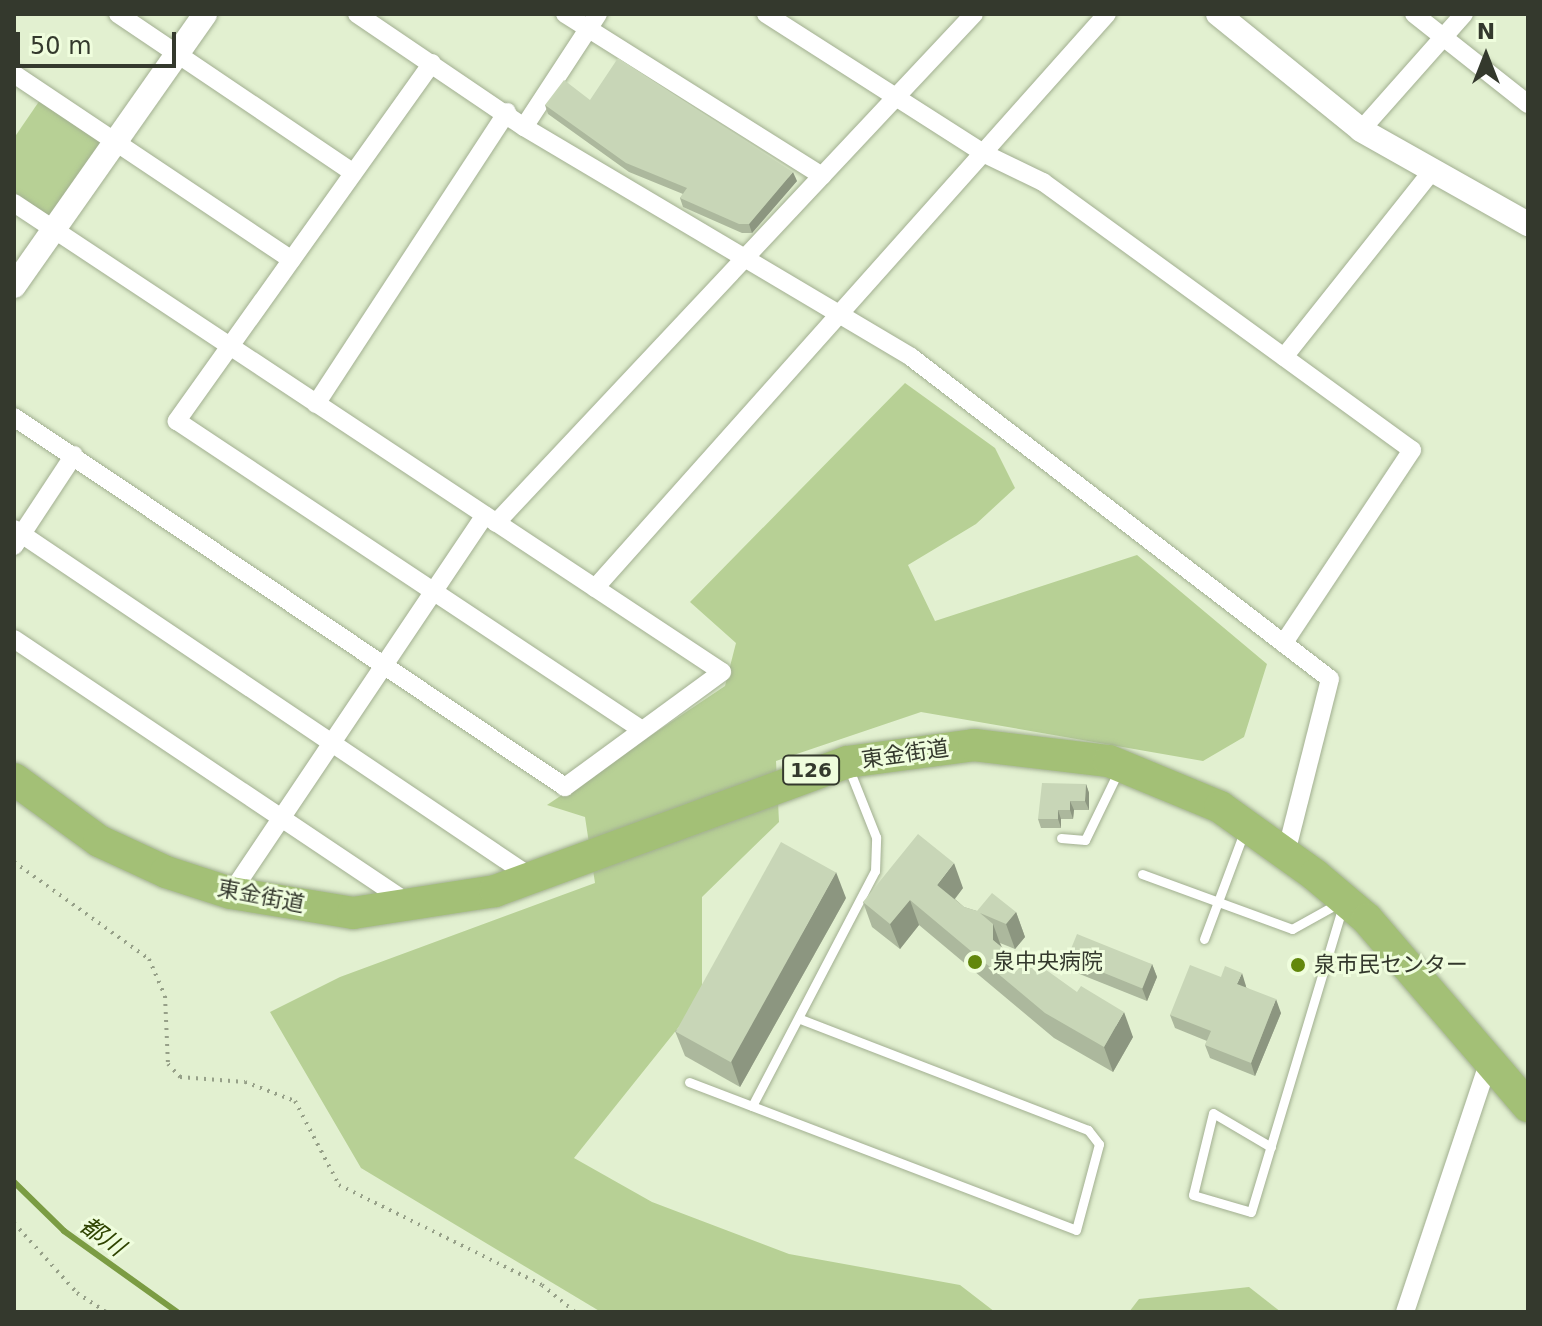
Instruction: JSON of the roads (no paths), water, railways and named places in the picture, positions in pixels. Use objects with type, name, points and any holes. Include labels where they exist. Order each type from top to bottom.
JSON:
[{"type":"highway","name":"東金街道","points":[[14,779],[99,841],[231,893],[353,913],[416,909],[531,877],[847,762],[974,745],[1121,765],[1246,825],[1344,900],[1528,1106]]},
{"type":"street","points":[[118,14],[352,172]]},
{"type":"street","points":[[14,286],[205,14]]},
{"type":"street","points":[[357,14],[507,112],[524,127],[746,258],[835,319],[911,357],[1330,679],[1286,853]]},
{"type":"street","points":[[565,14],[593,22],[822,176]]},
{"type":"street","points":[[766,14],[983,153],[1043,182],[1412,450],[1284,643]]},
{"type":"street","points":[[231,893],[435,590],[491,519],[746,258],[974,14]]},
{"type":"street","points":[[595,588],[1107,14]]},
{"type":"street","points":[[1218,14],[1361,130],[1431,172],[1527,223]]},
{"type":"street","points":[[1414,14],[1524,93]]},
{"type":"street","points":[[1361,130],[1464,14]]},
{"type":"street","points":[[524,127],[593,22]]},
{"type":"street","points":[[432,63],[177,421],[642,730]]},
{"type":"street","points":[[14,74],[292,260]]},
{"type":"street","points":[[316,404],[507,112]]},
{"type":"street","points":[[1284,357],[1431,172]]},
{"type":"street","points":[[14,203],[722,672],[565,787],[14,417]]},
{"type":"street","points":[[74,455],[17,536],[333,740],[531,877]]},
{"type":"street","points":[[14,639],[284,816],[416,909]]},
{"type":"street","points":[[1405,1312],[1489,1061]]},
{"type":"lane","points":[[752,1106],[875,871],[876,837],[847,762]]},
{"type":"lane","points":[[1061,838],[1085,840],[1121,765]]},
{"type":"lane","points":[[1204,939],[1246,825]]},
{"type":"lane","points":[[1142,874],[1292,929],[1344,900]]},
{"type":"lane","points":[[1271,1147],[1213,1113],[1193,1195],[1251,1212],[1271,1147],[1344,900]]},
{"type":"lane","points":[[689,1082],[1076,1230],[1099,1144],[1088,1130],[800,1019]]},
{"type":"waterway","name":"都川","points":[[14,1182],[64,1231],[177,1312]]},
{"type":"place","name":"泉中央病院","points":[[975,962]]},
{"type":"place","name":"泉市民センター","points":[[1298,965]]}]
